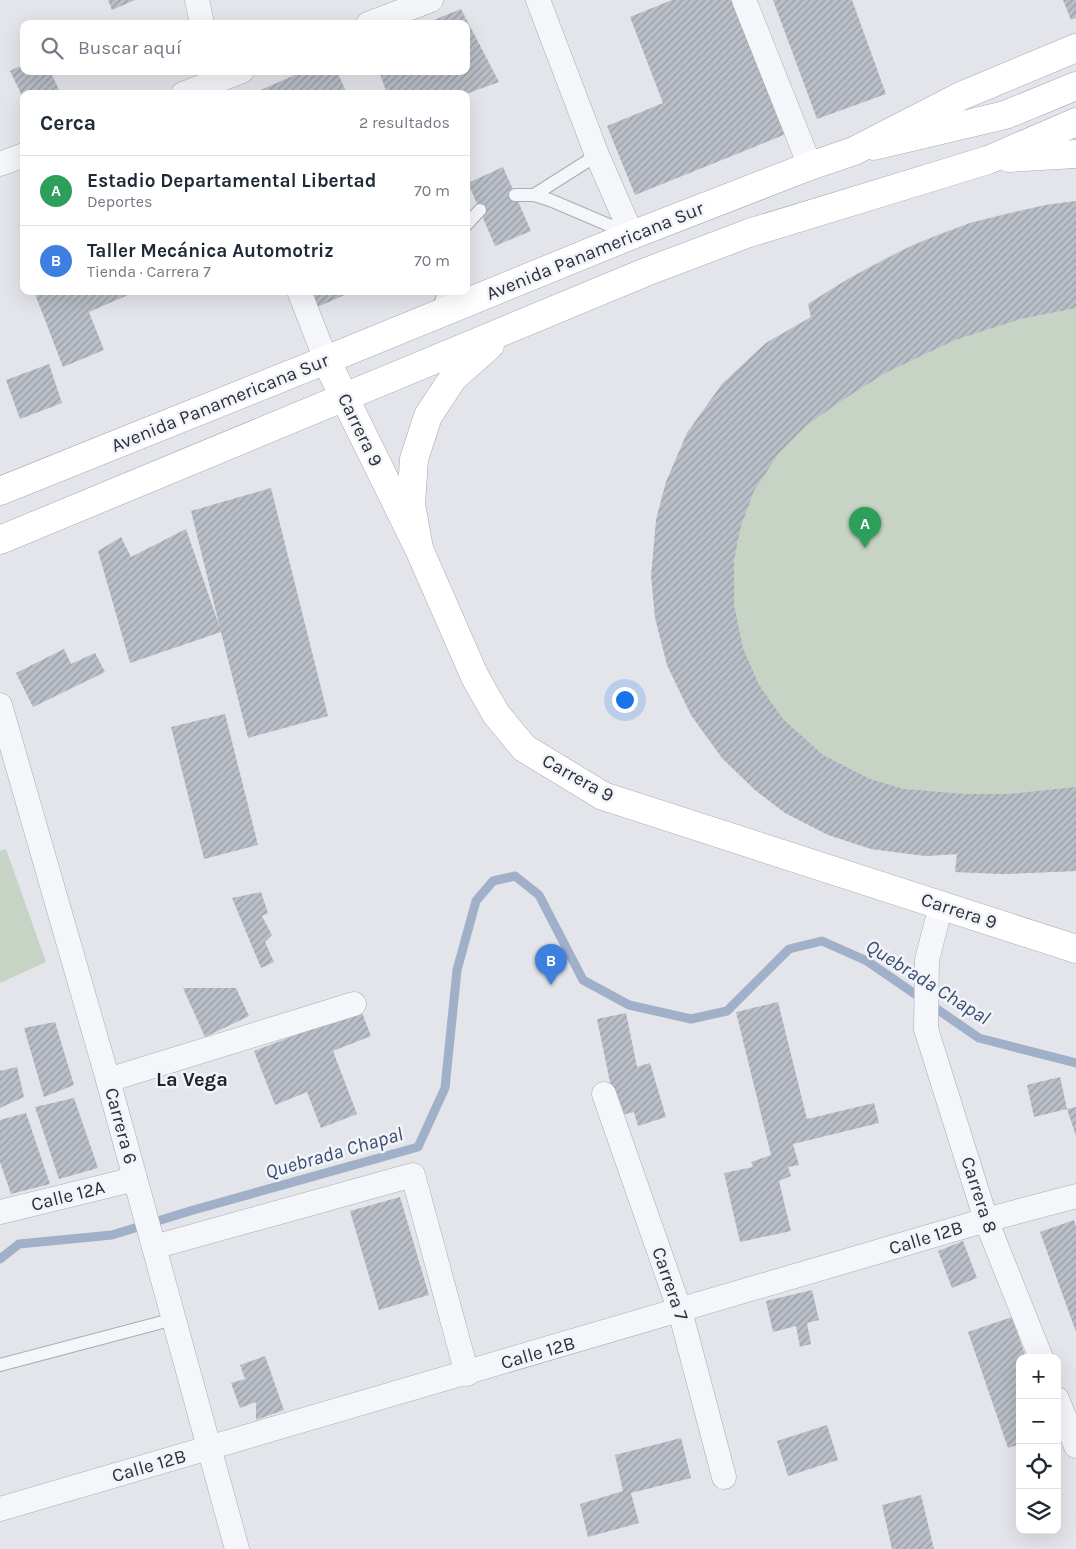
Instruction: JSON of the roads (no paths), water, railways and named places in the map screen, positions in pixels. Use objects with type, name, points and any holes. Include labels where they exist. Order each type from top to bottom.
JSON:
[{"type":"main road","name":"Avenida Panamericana Sur","points":[[470,292],[632,235],[810,166],[854,151],[961,96],[1076,48]]},
{"type":"main road","points":[[854,151],[1006,115],[1076,86]]},
{"type":"main road","points":[[988,160],[1076,122]]},
{"type":"main road","points":[[988,160],[1076,154]]},
{"type":"main road","name":"Avenida Panamericana Sur","points":[[0,540],[646,272],[749,233],[988,160]]},
{"type":"main road","name":"Avenida Panamericana Sur","points":[[0,491],[326,360],[440,303],[463,295]]},
{"type":"main road","points":[[418,549],[411,504],[414,459],[428,416],[453,378],[486,348],[524,323]]},
{"type":"main road","name":"Carrera 9","points":[[326,360],[418,549],[475,677],[496,714],[524,748],[603,796],[1076,948]]},
{"type":"street","points":[[196,0],[201,20]]},
{"type":"street","points":[[378,20],[431,0]]},
{"type":"street","points":[[538,0],[598,155],[632,235]]},
{"type":"street","points":[[744,0],[810,166]]},
{"type":"street","points":[[194,90],[233,75]]},
{"type":"street","points":[[0,164],[20,156]]},
{"type":"street","points":[[301,295],[326,360]]},
{"type":"street","name":"Carrera 6","points":[[0,705],[108,1080],[237,1549]]},
{"type":"street","name":"Carrera 8","points":[[941,905],[927,960],[926,1029],[986,1220],[1039,1354]]},
{"type":"street","points":[[108,1080],[354,1004]]},
{"type":"street","name":"Carrera 7","points":[[604,1094],[680,1311],[724,1477]]},
{"type":"street","points":[[152,1240],[413,1175],[467,1374]]},
{"type":"street","name":"Calle 12A","points":[[0,1212],[138,1189]]},
{"type":"street","name":"Calle 12B","points":[[0,1509],[467,1374],[986,1220],[1076,1196]]},
{"type":"street","points":[[1057,1399],[1076,1446]]},
{"type":"lane","points":[[534,195],[598,155]]},
{"type":"lane","points":[[515,195],[534,195],[558,203],[632,235]]},
{"type":"lane","points":[[470,221],[480,210]]},
{"type":"lane","points":[[0,1365],[174,1319]]},
{"type":"waterway","name":"Quebrada Chapal","points":[[0,1259],[19,1244],[112,1235],[190,1211],[418,1147],[445,1088],[457,970],[476,901],[493,881],[515,876],[539,895],[583,980],[629,1005],[691,1019],[727,1011],[789,949],[822,941],[867,961],[979,1038],[1076,1063]]},
{"type":"place","name":"Estadio Departamental Libertad","points":[[865,548]]},
{"type":"place","name":"Taller Mecánica Automotriz","points":[[551,985]]},
{"type":"district","name":"La Vega","points":[[192,1079]]}]
